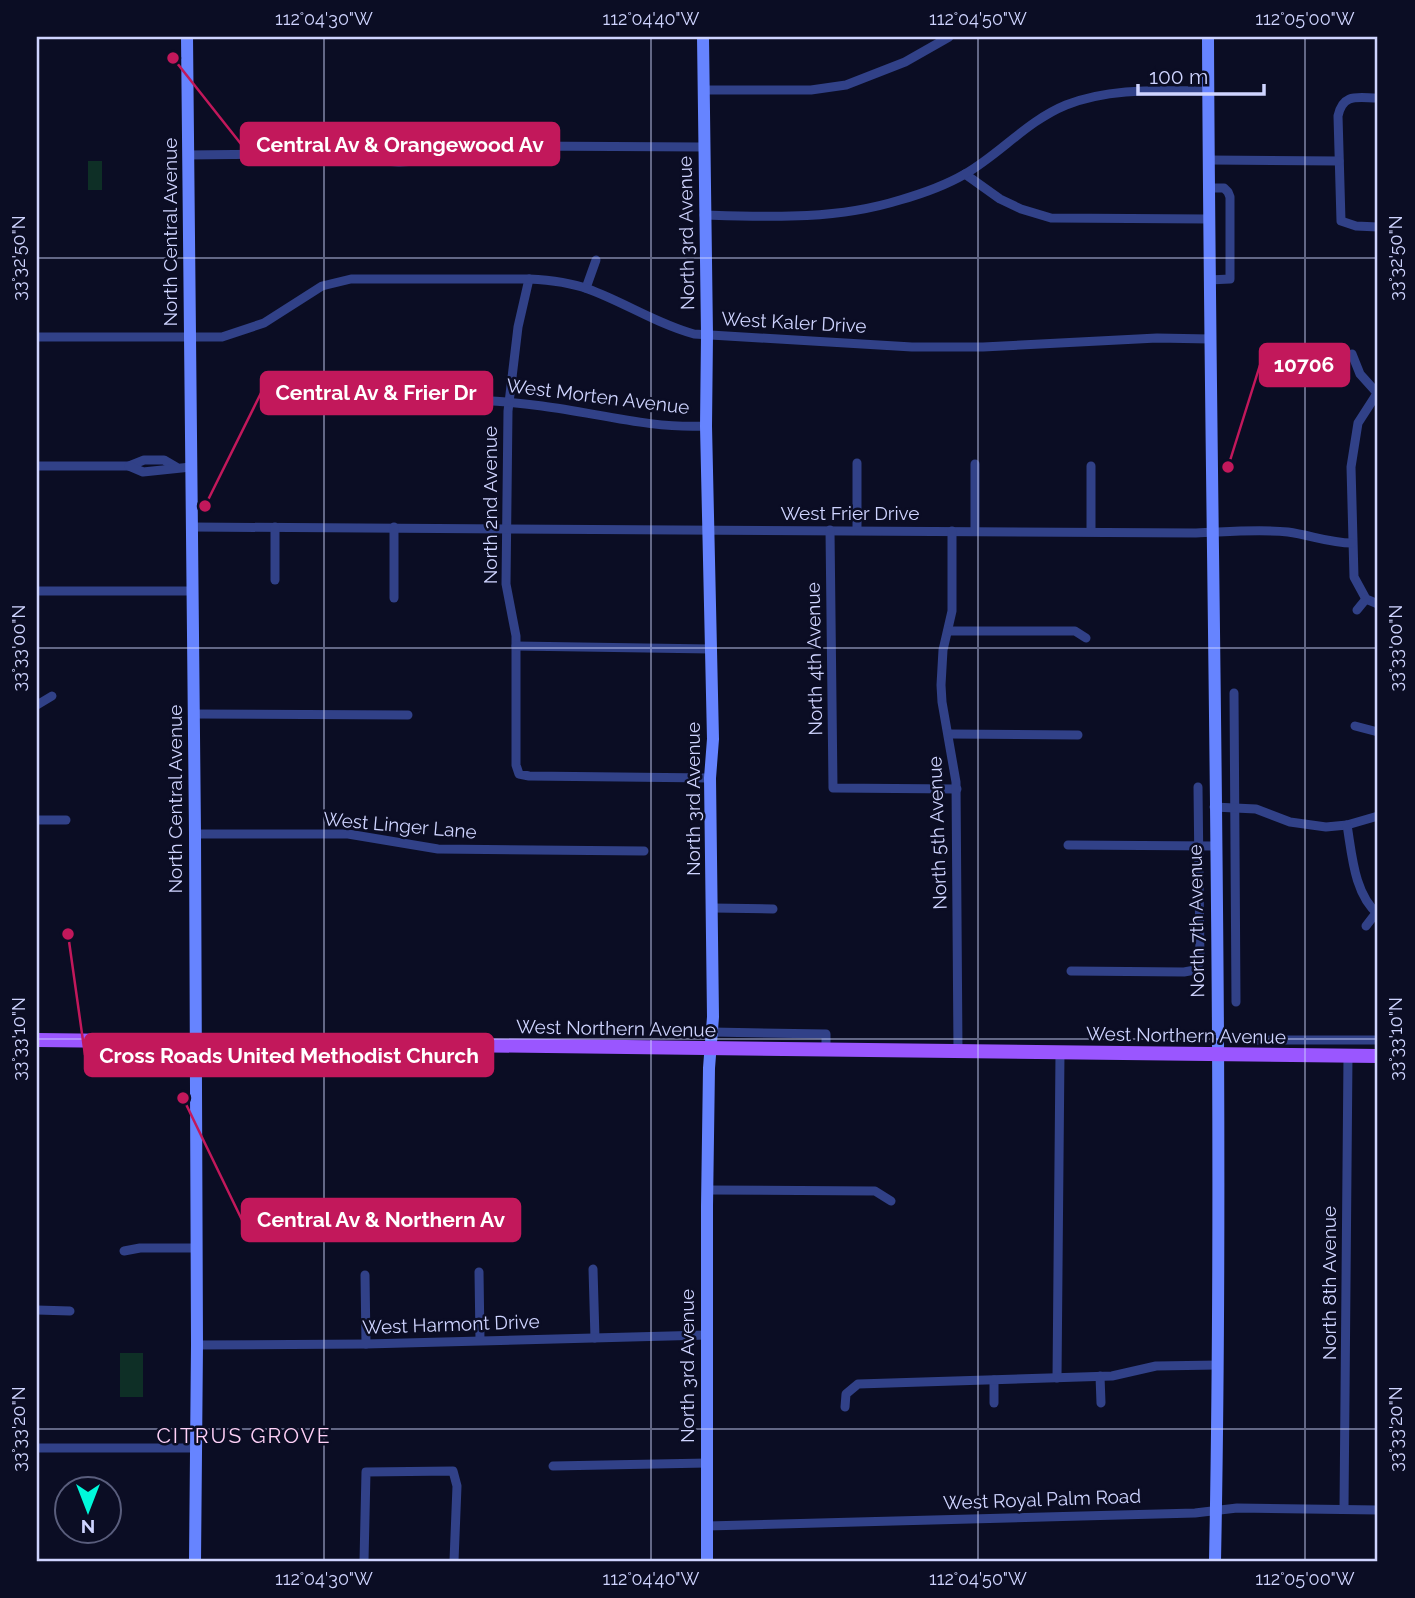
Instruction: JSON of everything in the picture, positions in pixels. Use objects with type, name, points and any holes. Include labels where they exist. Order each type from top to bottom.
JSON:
[{"type":"main road","name":"North Central Avenue","points":[[187,37],[195,834],[195,1561]]},
{"type":"main road","name":"North 3rd Avenue","points":[[703,37],[708,335],[706,426],[713,739],[710,778],[713,908],[708,1190],[707,1561]]},
{"type":"main road","name":"North 7th Avenue","points":[[1208,37],[1217,1055],[1218,1365],[1215,1561]]},
{"type":"main road","name":"West Northern Avenue","points":[[37,1040],[1378,1056]]},
{"type":"street","points":[[704,90],[811,90],[846,85],[905,62],[949,37]]},
{"type":"street","points":[[704,215],[785,217],[844,214],[900,200],[965,174],[1035,121],[1075,102],[1096,95],[1131,91],[1209,91]]},
{"type":"street","points":[[1378,98],[1353,98],[1340,107],[1339,161],[1339,216],[1343,223],[1378,227]]},
{"type":"street","points":[[188,155],[273,154],[399,162],[439,160],[478,151],[523,146],[704,147]]},
{"type":"street","points":[[1209,160],[1339,161]]},
{"type":"street","points":[[965,174],[1000,199],[1051,218],[1209,219]]},
{"type":"street","points":[[1209,188],[1224,188],[1230,197],[1230,279],[1209,280]]},
{"type":"street","points":[[586,288],[596,260]]},
{"type":"street","name":"West Kaler Drive","points":[[37,337],[222,337],[264,323],[322,286],[341,281],[529,279],[586,288],[663,324],[694,334],[831,340],[912,347],[983,347],[1157,338],[1210,339]]},
{"type":"street","name":"North 2nd Avenue","points":[[529,279],[518,327],[509,402],[506,528],[506,584],[516,646],[516,765],[519,774],[710,778]]},
{"type":"street","points":[[1352,354],[1360,374],[1378,393],[1358,423],[1351,467],[1354,577],[1366,599],[1378,604]]},
{"type":"street","name":"West Morten Avenue","points":[[361,405],[433,400],[509,402],[656,425],[706,426]]},
{"type":"street","points":[[857,463],[857,530]]},
{"type":"street","points":[[975,464],[975,531]]},
{"type":"street","points":[[37,466],[129,466],[144,472],[191,467]]},
{"type":"street","points":[[1091,466],[1091,531]]},
{"type":"street","name":"West Frier Drive","points":[[192,527],[1212,532],[1262,530],[1352,543]]},
{"type":"street","points":[[275,527],[275,580]]},
{"type":"street","points":[[394,527],[394,598]]},
{"type":"street","name":"North 4th Avenue","points":[[830,530],[833,788],[957,789]]},
{"type":"street","name":"North 5th Avenue","points":[[952,531],[952,611],[943,650],[941,685],[957,789],[958,1052]]},
{"type":"street","points":[[37,591],[193,591]]},
{"type":"street","points":[[1357,610],[1366,599]]},
{"type":"street","points":[[948,631],[1075,631],[1086,638]]},
{"type":"street","points":[[516,646],[712,649]]},
{"type":"street","name":"North 7th Avenue","points":[[1234,693],[1236,1002]]},
{"type":"street","points":[[37,705],[52,696]]},
{"type":"street","points":[[193,714],[408,715]]},
{"type":"street","points":[[1355,726],[1378,732]]},
{"type":"street","points":[[949,734],[1078,734]]},
{"type":"street","points":[[1071,971],[1195,970],[1200,962],[1199,787]]},
{"type":"street","points":[[1214,807],[1256,809],[1290,822],[1309,825],[1347,825],[1378,816]]},
{"type":"street","points":[[37,820],[66,820]]},
{"type":"street","points":[[1347,825],[1356,875],[1363,893],[1377,913],[1366,926]]},
{"type":"street","name":"West Linger Lane","points":[[195,834],[359,835],[422,847],[451,849],[644,851]]},
{"type":"street","points":[[1068,845],[1215,846]]},
{"type":"street","points":[[713,908],[773,909]]},
{"type":"street","name":"West Northern Avenue","points":[[712,1032],[826,1034],[826,1050]]},
{"type":"street","name":"West Northern Avenue","points":[[1257,1040],[1378,1040]]},
{"type":"street","points":[[1057,1378],[1060,1053]]},
{"type":"street","name":"North 8th Avenue","points":[[1344,1509],[1348,1056]]},
{"type":"street","points":[[708,1190],[875,1191],[891,1201]]},
{"type":"street","points":[[124,1251],[140,1248],[197,1248]]},
{"type":"street","points":[[593,1269],[595,1338]]},
{"type":"street","points":[[479,1272],[480,1340]]},
{"type":"street","points":[[365,1275],[366,1344]]},
{"type":"street","points":[[37,1310],[69,1311]]},
{"type":"street","name":"West Harmont Drive","points":[[197,1345],[366,1344],[707,1335]]},
{"type":"street","points":[[845,1407],[846,1394],[858,1384],[1100,1376],[1131,1373],[1156,1366],[1218,1365]]},
{"type":"street","points":[[1100,1376],[1101,1403]]},
{"type":"street","points":[[993,1380],[993,1403]]},
{"type":"street","points":[[37,1448],[196,1448]]},
{"type":"street","points":[[553,1466],[707,1463]]},
{"type":"street","points":[[364,1561],[366,1472],[453,1471],[457,1486],[454,1561]]},
{"type":"street","name":"West Royal Palm Road","points":[[707,1525],[1195,1513],[1237,1507],[1378,1510]]},
{"type":"green space","points":[[88,161],[102,161],[102,190],[88,190]]},
{"type":"green space","points":[[120,1353],[143,1353],[143,1397],[120,1397]]},
{"type":"place","name":"Central Av & Orangewood Av","points":[[173,58]]},
{"type":"place","name":"10706","points":[[1228,467]]},
{"type":"place","name":"Central Av & Frier Dr","points":[[205,506]]},
{"type":"place","name":"Cross Roads United Methodist Church","points":[[68,934]]},
{"type":"place","name":"Central Av & Northern Av","points":[[183,1098]]},
{"type":"district","name":"CITRUS GROVE","points":[[244,1435]]}]
